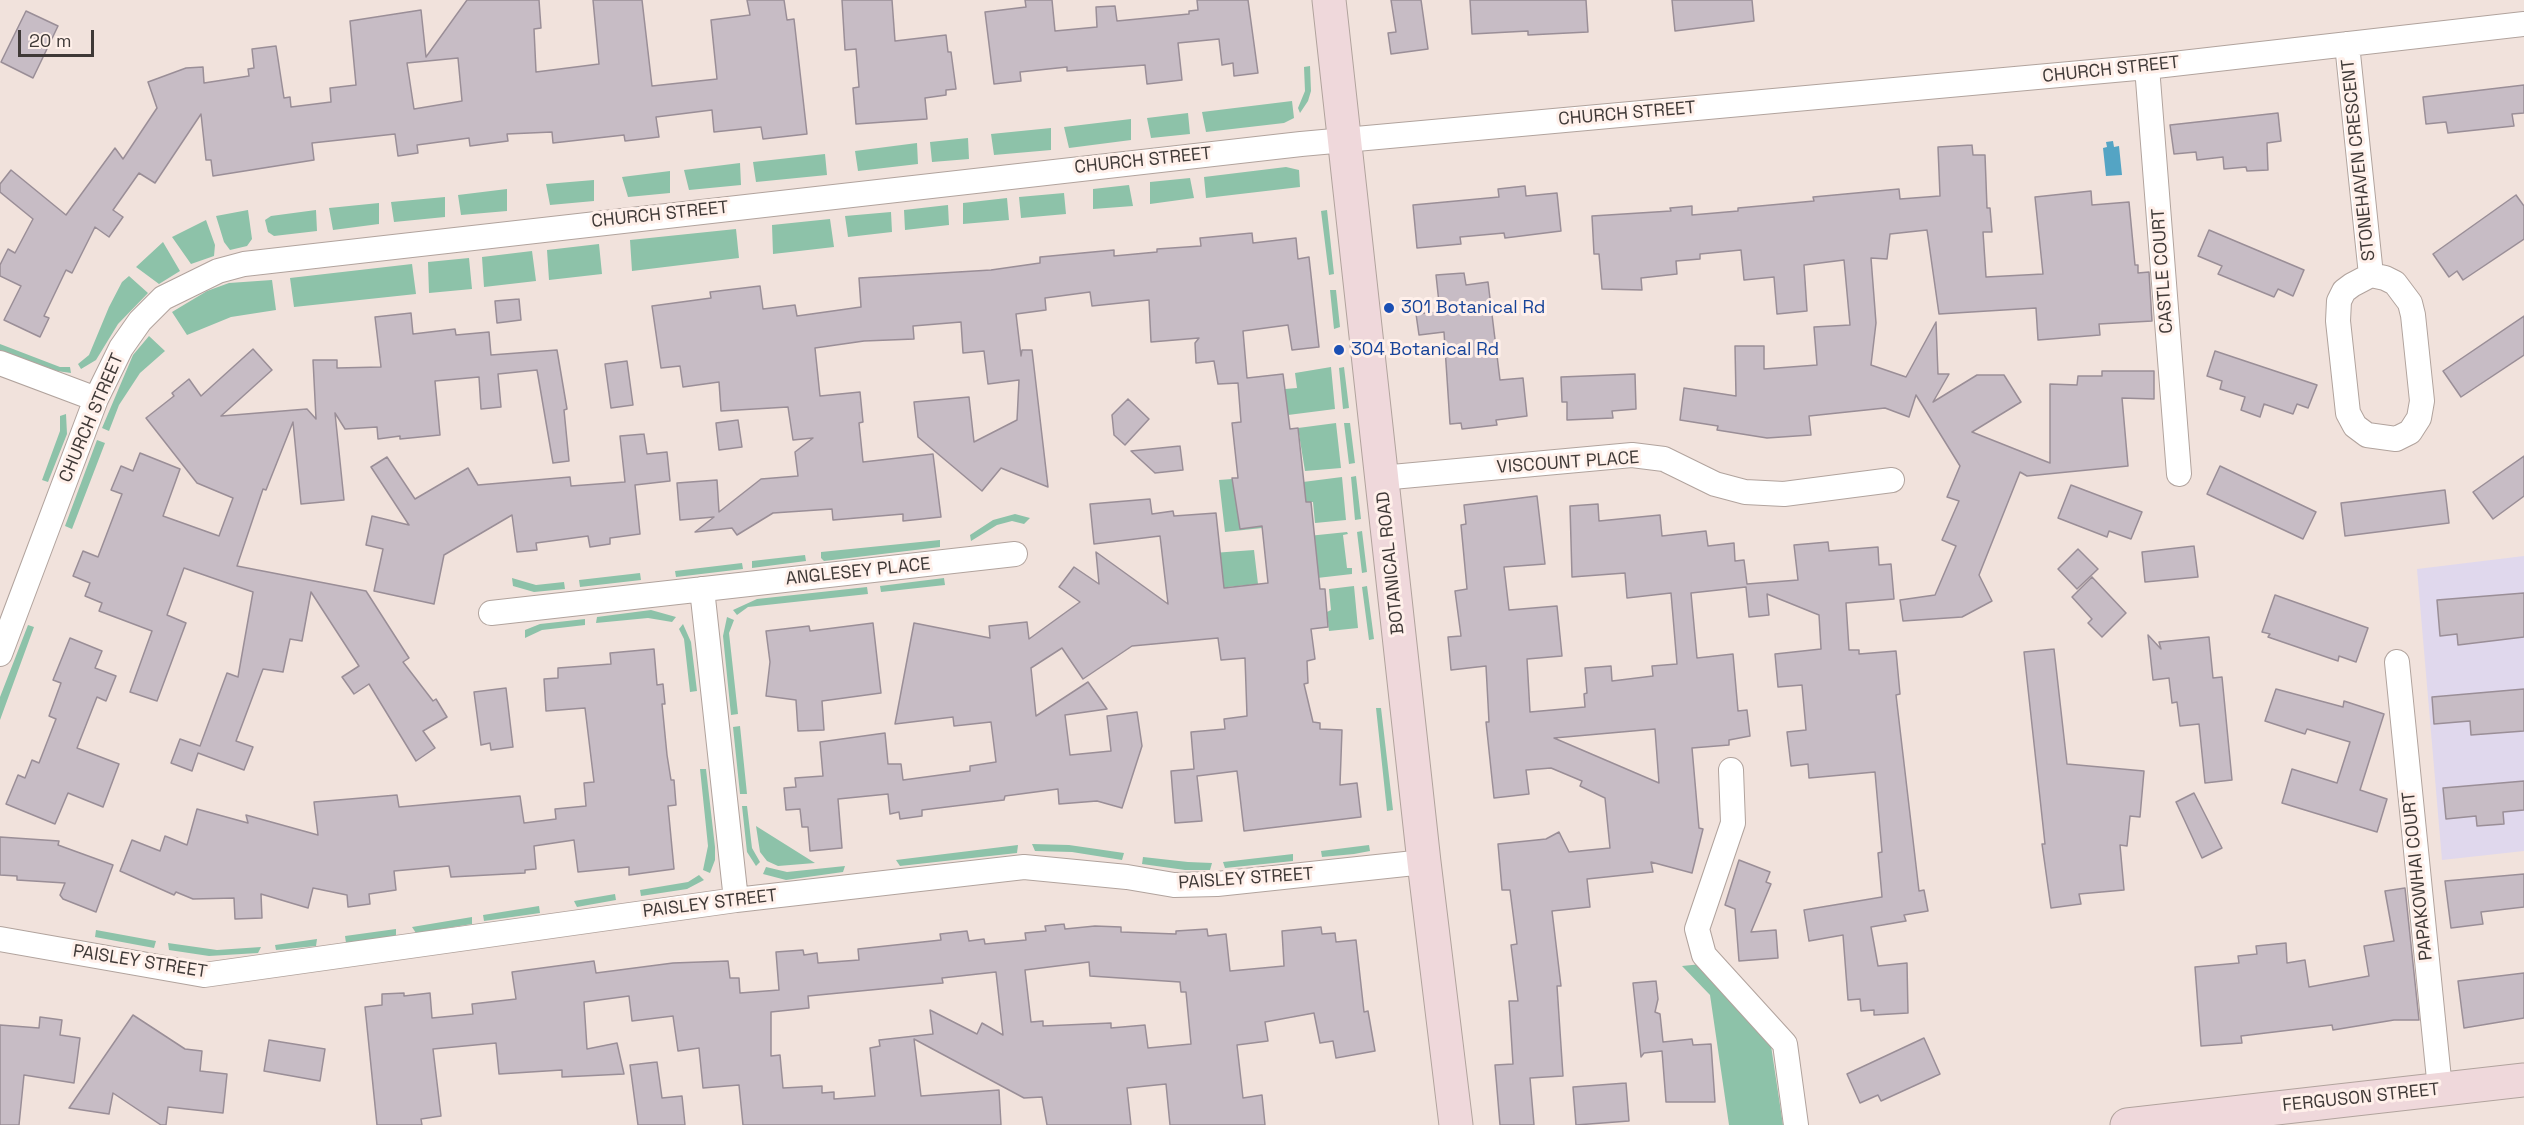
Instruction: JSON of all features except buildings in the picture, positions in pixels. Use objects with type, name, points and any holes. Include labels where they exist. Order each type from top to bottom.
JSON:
[{"type":"main road","name":"BOTANICAL ROAD","points":[[1329,0],[1424,862],[1456,1125]]},
{"type":"main road","name":"FERGUSON STREET","points":[[2134,1125],[2524,1080]]},
{"type":"street","name":"CHURCH STREET","points":[[0,654],[96,399],[121,348],[140,321],[163,298],[218,272],[244,264],[280,258],[1345,140],[2147,67],[2524,24]]},
{"type":"street","name":"STONEHAVEN CRESCENT","points":[[2347,44],[2372,275]]},
{"type":"street","name":"CASTLE COURT","points":[[2147,67],[2179,474]]},
{"type":"street","name":"STONEHAVEN CRESCENT","points":[[2372,275],[2385,278],[2395,284],[2410,303],[2413,315],[2422,401],[2419,418],[2410,432],[2396,439],[2367,435],[2355,426],[2348,413],[2338,321],[2339,301],[2344,291],[2372,275]]},
{"type":"street","points":[[0,363],[96,399]]},
{"type":"street","name":"VISCOUNT PLACE","points":[[1381,478],[1632,455],[1664,459],[1715,484],[1745,492],[1784,494],[1892,480]]},
{"type":"street","name":"ANGLESEY PLACE","points":[[491,612],[1015,554]]},
{"type":"street","points":[[702,589],[736,900]]},
{"type":"street","name":"PAPAKOWHAI COURT","points":[[2397,662],[2440,1089]]},
{"type":"street","points":[[1731,770],[1733,823],[1697,929],[1704,956],[1785,1044],[1796,1125]]},
{"type":"street","name":"PAISLEY STREET","points":[[0,939],[204,975],[736,900],[1024,867],[1082,872],[1174,885],[1217,884],[1424,862]]},
{"type":"shaded area","points":[[2524,556],[2524,851],[2442,860],[2417,569]]},
{"type":"green space","points":[[1310,66],[1311,91],[1300,113],[1298,108],[1305,91],[1304,67]]},
{"type":"green space","points":[[1292,101],[1294,118],[1284,123],[1206,132],[1202,112]]},
{"type":"green space","points":[[1188,113],[1190,134],[1151,138],[1147,118]]},
{"type":"green space","points":[[1131,119],[1131,140],[1069,148],[1064,127]]},
{"type":"green space","points":[[1051,128],[1051,150],[994,155],[991,134]]},
{"type":"green space","points":[[968,138],[969,159],[932,162],[930,142]]},
{"type":"green space","points":[[917,143],[918,164],[858,171],[855,151]]},
{"type":"green space","points":[[825,154],[827,175],[756,182],[753,162]]},
{"type":"green space","points":[[740,163],[741,185],[689,190],[684,170]]},
{"type":"green space","points":[[1286,167],[1299,170],[1300,187],[1206,198],[1204,177]]},
{"type":"green space","points":[[670,171],[670,193],[628,197],[622,177]]},
{"type":"green space","points":[[1190,178],[1194,198],[1150,204],[1150,182]]},
{"type":"green space","points":[[594,180],[594,201],[550,205],[546,184]]},
{"type":"green space","points":[[1129,185],[1133,206],[1093,209],[1093,189]]},
{"type":"green space","points":[[507,189],[507,211],[461,215],[458,195]]},
{"type":"green space","points":[[1064,193],[1066,214],[1021,218],[1019,197]]},
{"type":"green space","points":[[445,197],[445,217],[394,222],[391,202]]},
{"type":"green space","points":[[1007,198],[1009,220],[963,224],[963,203]]},
{"type":"green space","points":[[379,203],[379,224],[333,230],[329,208]]},
{"type":"green space","points":[[948,205],[949,225],[905,230],[904,210]]},
{"type":"green space","points":[[248,210],[252,239],[247,246],[230,250],[224,242],[216,216]]},
{"type":"green space","points":[[316,210],[317,231],[274,236],[268,232],[265,220],[271,216]]},
{"type":"green space","points":[[1327,210],[1334,274],[1329,275],[1321,211]]},
{"type":"green space","points":[[891,212],[892,232],[848,237],[845,216]]},
{"type":"green space","points":[[830,219],[834,247],[773,254],[772,225]]},
{"type":"green space","points":[[206,220],[215,245],[214,256],[191,264],[172,237]]},
{"type":"green space","points":[[736,229],[739,258],[632,271],[630,240]]},
{"type":"green space","points":[[163,242],[180,271],[159,284],[136,267]]},
{"type":"green space","points":[[599,244],[602,274],[549,280],[547,250]]},
{"type":"green space","points":[[532,251],[536,281],[484,287],[482,257]]},
{"type":"green space","points":[[469,258],[472,289],[429,293],[428,262]]},
{"type":"green space","points":[[412,264],[416,294],[294,307],[290,278]]},
{"type":"green space","points":[[129,276],[148,293],[118,324],[96,360],[81,369],[78,364],[89,355],[109,307],[122,282]]},
{"type":"green space","points":[[272,280],[276,310],[231,317],[187,335],[172,312],[207,291],[229,283]]},
{"type":"green space","points":[[1330,290],[1336,290],[1340,327],[1334,329]]},
{"type":"green space","points":[[149,336],[165,351],[140,373],[119,405],[109,431],[102,428],[133,355]]},
{"type":"green space","points":[[0,344],[60,367],[70,367],[71,373],[57,371],[0,350]]},
{"type":"green space","points":[[1331,367],[1335,409],[1288,415],[1285,389],[1297,388],[1295,373]]},
{"type":"green space","points":[[1344,367],[1349,408],[1343,409],[1339,368]]},
{"type":"green space","points":[[66,414],[67,434],[48,482],[42,480],[60,431],[60,416]]},
{"type":"green space","points":[[1336,423],[1341,468],[1305,471],[1298,428]]},
{"type":"green space","points":[[1344,423],[1350,423],[1355,463],[1349,464]]},
{"type":"green space","points":[[97,440],[105,443],[72,529],[65,526]]},
{"type":"green space","points":[[1356,476],[1361,519],[1355,520],[1351,477]]},
{"type":"green space","points":[[1342,477],[1346,520],[1315,523],[1313,502],[1306,502],[1303,482]]},
{"type":"green space","points":[[1232,479],[1260,510],[1262,528],[1225,532],[1219,480]]},
{"type":"green space","points":[[1015,514],[1030,518],[1024,524],[1012,521],[997,525],[971,541],[970,535],[993,520]]},
{"type":"green space","points":[[1362,531],[1367,572],[1362,573],[1357,532]]},
{"type":"green space","points":[[1347,532],[1348,534],[1343,535],[1347,568],[1352,568],[1352,574],[1317,578],[1308,536]]},
{"type":"green space","points":[[940,540],[940,547],[824,561],[821,558],[821,552]]},
{"type":"green space","points":[[1254,550],[1258,584],[1197,590],[1199,554]]},
{"type":"green space","points":[[805,555],[806,561],[752,568],[752,561]]},
{"type":"green space","points":[[742,563],[743,569],[676,577],[675,571]]},
{"type":"green space","points":[[640,573],[641,580],[580,587],[579,580]]},
{"type":"green space","points":[[512,578],[536,585],[564,582],[565,589],[534,592],[513,586]]},
{"type":"green space","points":[[944,578],[945,585],[881,592],[880,586]]},
{"type":"green space","points":[[1354,586],[1358,628],[1329,631],[1327,612],[1331,610],[1329,589]]},
{"type":"green space","points":[[1367,586],[1374,639],[1369,640],[1362,587]]},
{"type":"green space","points":[[867,587],[868,594],[748,607],[737,615],[733,610],[757,599]]},
{"type":"green space","points":[[651,610],[676,617],[672,622],[648,618],[596,623],[597,617]]},
{"type":"green space","points":[[727,617],[734,620],[729,633],[738,714],[731,715],[723,636]]},
{"type":"green space","points":[[585,619],[585,625],[542,630],[525,638],[525,630],[540,624]]},
{"type":"green space","points":[[683,624],[691,642],[697,691],[690,692],[684,639],[679,629]]},
{"type":"green space","points":[[28,625],[34,627],[0,720],[0,697]]},
{"type":"green space","points":[[1376,708],[1381,708],[1393,810],[1387,811]]},
{"type":"green space","points":[[740,726],[747,794],[740,794],[733,727]]},
{"type":"green space","points":[[700,769],[706,769],[715,847],[715,860],[710,873],[703,870],[708,846]]},
{"type":"green space","points":[[742,806],[747,806],[752,848],[760,862],[756,866],[747,852]]},
{"type":"green space","points":[[756,826],[815,863],[778,866],[767,861],[760,852]]},
{"type":"green space","points":[[1032,844],[1069,845],[1124,853],[1122,860],[1072,852],[1035,851]]},
{"type":"green space","points":[[1018,845],[1017,853],[900,866],[896,860]]},
{"type":"green space","points":[[1369,845],[1370,851],[1322,857],[1321,851]]},
{"type":"green space","points":[[1293,854],[1293,861],[1225,868],[1223,862]]},
{"type":"green space","points":[[1143,857],[1212,863],[1210,870],[1185,870],[1142,864]]},
{"type":"green space","points":[[845,866],[843,872],[786,880],[763,874],[766,867],[787,872]]},
{"type":"green space","points":[[699,875],[704,880],[687,889],[641,896],[640,890],[688,882]]},
{"type":"green space","points":[[615,894],[616,900],[577,907],[574,901]]},
{"type":"green space","points":[[539,906],[540,913],[484,921],[483,915]]},
{"type":"green space","points":[[472,917],[472,924],[416,933],[412,927]]},
{"type":"green space","points":[[396,929],[396,936],[346,943],[345,936]]},
{"type":"green space","points":[[96,930],[156,941],[154,948],[95,937]]},
{"type":"green space","points":[[317,939],[316,946],[276,950],[275,945]]},
{"type":"green space","points":[[168,943],[217,950],[261,947],[258,953],[209,956],[169,950]]},
{"type":"green space","points":[[1702,964],[1770,1039],[1783,1125],[1729,1125],[1710,995],[1682,966]]},
{"type":"water","points":[[2113,141],[2114,147],[2119,146],[2122,175],[2106,176],[2103,148],[2107,147],[2106,142]]},
{"type":"place","name":"301 Botanical Rd","points":[[1389,308]]},
{"type":"place","name":"304 Botanical Rd","points":[[1339,350]]}]
